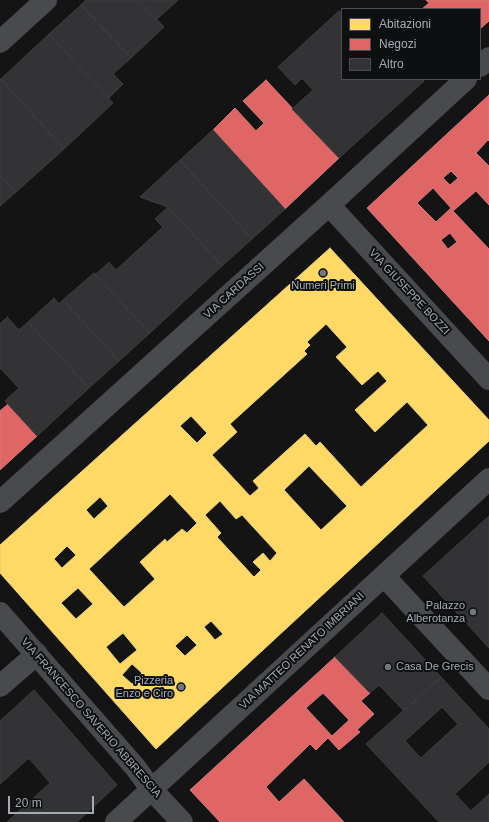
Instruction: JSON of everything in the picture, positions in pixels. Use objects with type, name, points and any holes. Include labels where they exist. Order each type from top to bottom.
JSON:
[{"type":"street","points":[[0,42],[46,0]]},
{"type":"street","points":[[481,65],[489,58]]},
{"type":"street","name":"VIA CARDASSI","points":[[0,502],[329,205],[465,80]]},
{"type":"street","name":"VIA GIUSEPPE BOZZI","points":[[329,205],[489,379]]},
{"type":"street","name":"VIA MATTEO RENATO IMBRIANI","points":[[116,822],[489,479]]},
{"type":"street","points":[[384,576],[489,689]]},
{"type":"street","name":"VIA FRANCESCO SAVERIO ABBRESCIA","points":[[0,613],[136,767],[152,790],[182,822]]},
{"type":"street","points":[[0,686],[37,654]]},
{"type":"building: Abitazioni","points":[[330,248],[489,420],[489,441],[156,749],[0,573],[0,545]],"holes":[[[326,324],[347,347],[336,357],[362,385],[378,371],[387,381],[355,410],[375,432],[407,402],[428,425],[361,487],[320,442],[316,446],[305,434],[253,481],[259,488],[250,496],[212,455],[237,432],[230,424],[307,354],[304,351],[310,345],[307,342]],[[191,416],[207,433],[197,443],[180,426]],[[309,466],[347,506],[321,530],[284,490]],[[170,494],[197,523],[187,533],[182,529],[167,542],[165,539],[140,562],[155,579],[124,607],[89,569]],[[100,497],[108,506],[94,519],[86,510]],[[220,501],[236,519],[242,515],[277,553],[270,561],[263,553],[253,562],[261,570],[254,577],[217,537],[221,533],[205,515]],[[67,546],[76,555],[62,568],[54,559]],[[78,588],[93,604],[76,619],[61,603]],[[211,621],[223,634],[215,640],[204,627]],[[123,633],[137,650],[120,664],[106,647]],[[187,635],[197,645],[185,656],[175,646]],[[132,664],[142,673],[132,684],[122,675]]]},
{"type":"building: Negozi","points":[[426,0],[489,0],[489,21],[481,28],[481,8],[423,8],[429,3]]},
{"type":"building: Negozi","points":[[266,80],[339,158],[285,209],[213,130],[235,108],[256,131],[264,123],[243,101]]},
{"type":"building: Negozi","points":[[489,95],[489,141],[488,140],[476,153],[489,166],[489,205],[476,191],[453,211],[489,249],[489,341],[367,208]],"holes":[[[451,171],[458,178],[450,185],[443,178]],[[433,188],[451,208],[436,222],[417,203]],[[450,233],[457,242],[448,249],[441,240]]]},
{"type":"building: Negozi","points":[[8,404],[37,436],[0,470],[0,411]]},
{"type":"building: Negozi","points":[[335,657],[370,693],[361,701],[374,714],[357,730],[360,732],[339,750],[328,738],[316,750],[310,744],[266,787],[279,802],[304,779],[344,822],[220,822],[190,790]],"holes":[[[323,693],[349,720],[332,736],[306,708]]]},
{"type":"building: Altro","points":[[86,0],[138,0],[164,27],[131,58],[81,5]]},
{"type":"building: Altro","points":[[138,0],[178,0],[156,20]]},
{"type":"building: Altro","points":[[81,5],[131,58],[113,74],[123,84],[109,98],[49,34]]},
{"type":"building: Altro","points":[[339,11],[341,13],[341,80],[424,81],[339,158],[292,109],[313,90],[302,78],[295,85],[278,67]]},
{"type":"building: Altro","points":[[49,34],[113,103],[64,149],[1,79]]},
{"type":"building: Altro","points":[[0,79],[64,149],[16,192],[0,175]]},
{"type":"building: Altro","points":[[213,130],[285,209],[252,239],[180,160]]},
{"type":"building: Altro","points":[[180,160],[252,239],[222,266],[168,207],[140,197]]},
{"type":"building: Altro","points":[[0,175],[16,192],[0,206]]},
{"type":"building: Altro","points":[[168,207],[222,266],[150,333],[95,275],[109,262],[116,270],[163,227],[155,219]]},
{"type":"building: Altro","points":[[94,273],[150,333],[119,361],[63,300]]},
{"type":"building: Altro","points":[[54,298],[59,304],[63,300],[119,361],[89,388],[28,322]]},
{"type":"building: Altro","points":[[7,317],[19,330],[28,322],[89,388],[37,436],[5,401],[19,388],[0,368],[0,324]]},
{"type":"building: Altro","name":"Palazzo Alberotanza","points":[[489,516],[489,648],[423,576]]},
{"type":"building: Altro","name":"Casa De Grecis","points":[[382,613],[441,677],[404,711],[379,685],[370,693],[335,657]]},
{"type":"building: Altro","points":[[441,677],[489,729],[489,762],[455,794],[471,811],[489,794],[489,822],[439,822],[366,744]],"holes":[[[442,707],[458,724],[421,758],[405,741]]]},
{"type":"building: Altro","points":[[34,690],[117,785],[77,822],[7,822],[50,783],[29,758],[0,784],[0,721]]},
{"type":"place","name":"Numeri Primi","points":[[323,273]]},
{"type":"place","name":"Palazzo Alberotanza","points":[[473,612]]},
{"type":"place","name":"Casa De Grecis","points":[[388,667]]},
{"type":"place","name":"Pizzeria Enzo e Ciro","points":[[181,687]]}]
